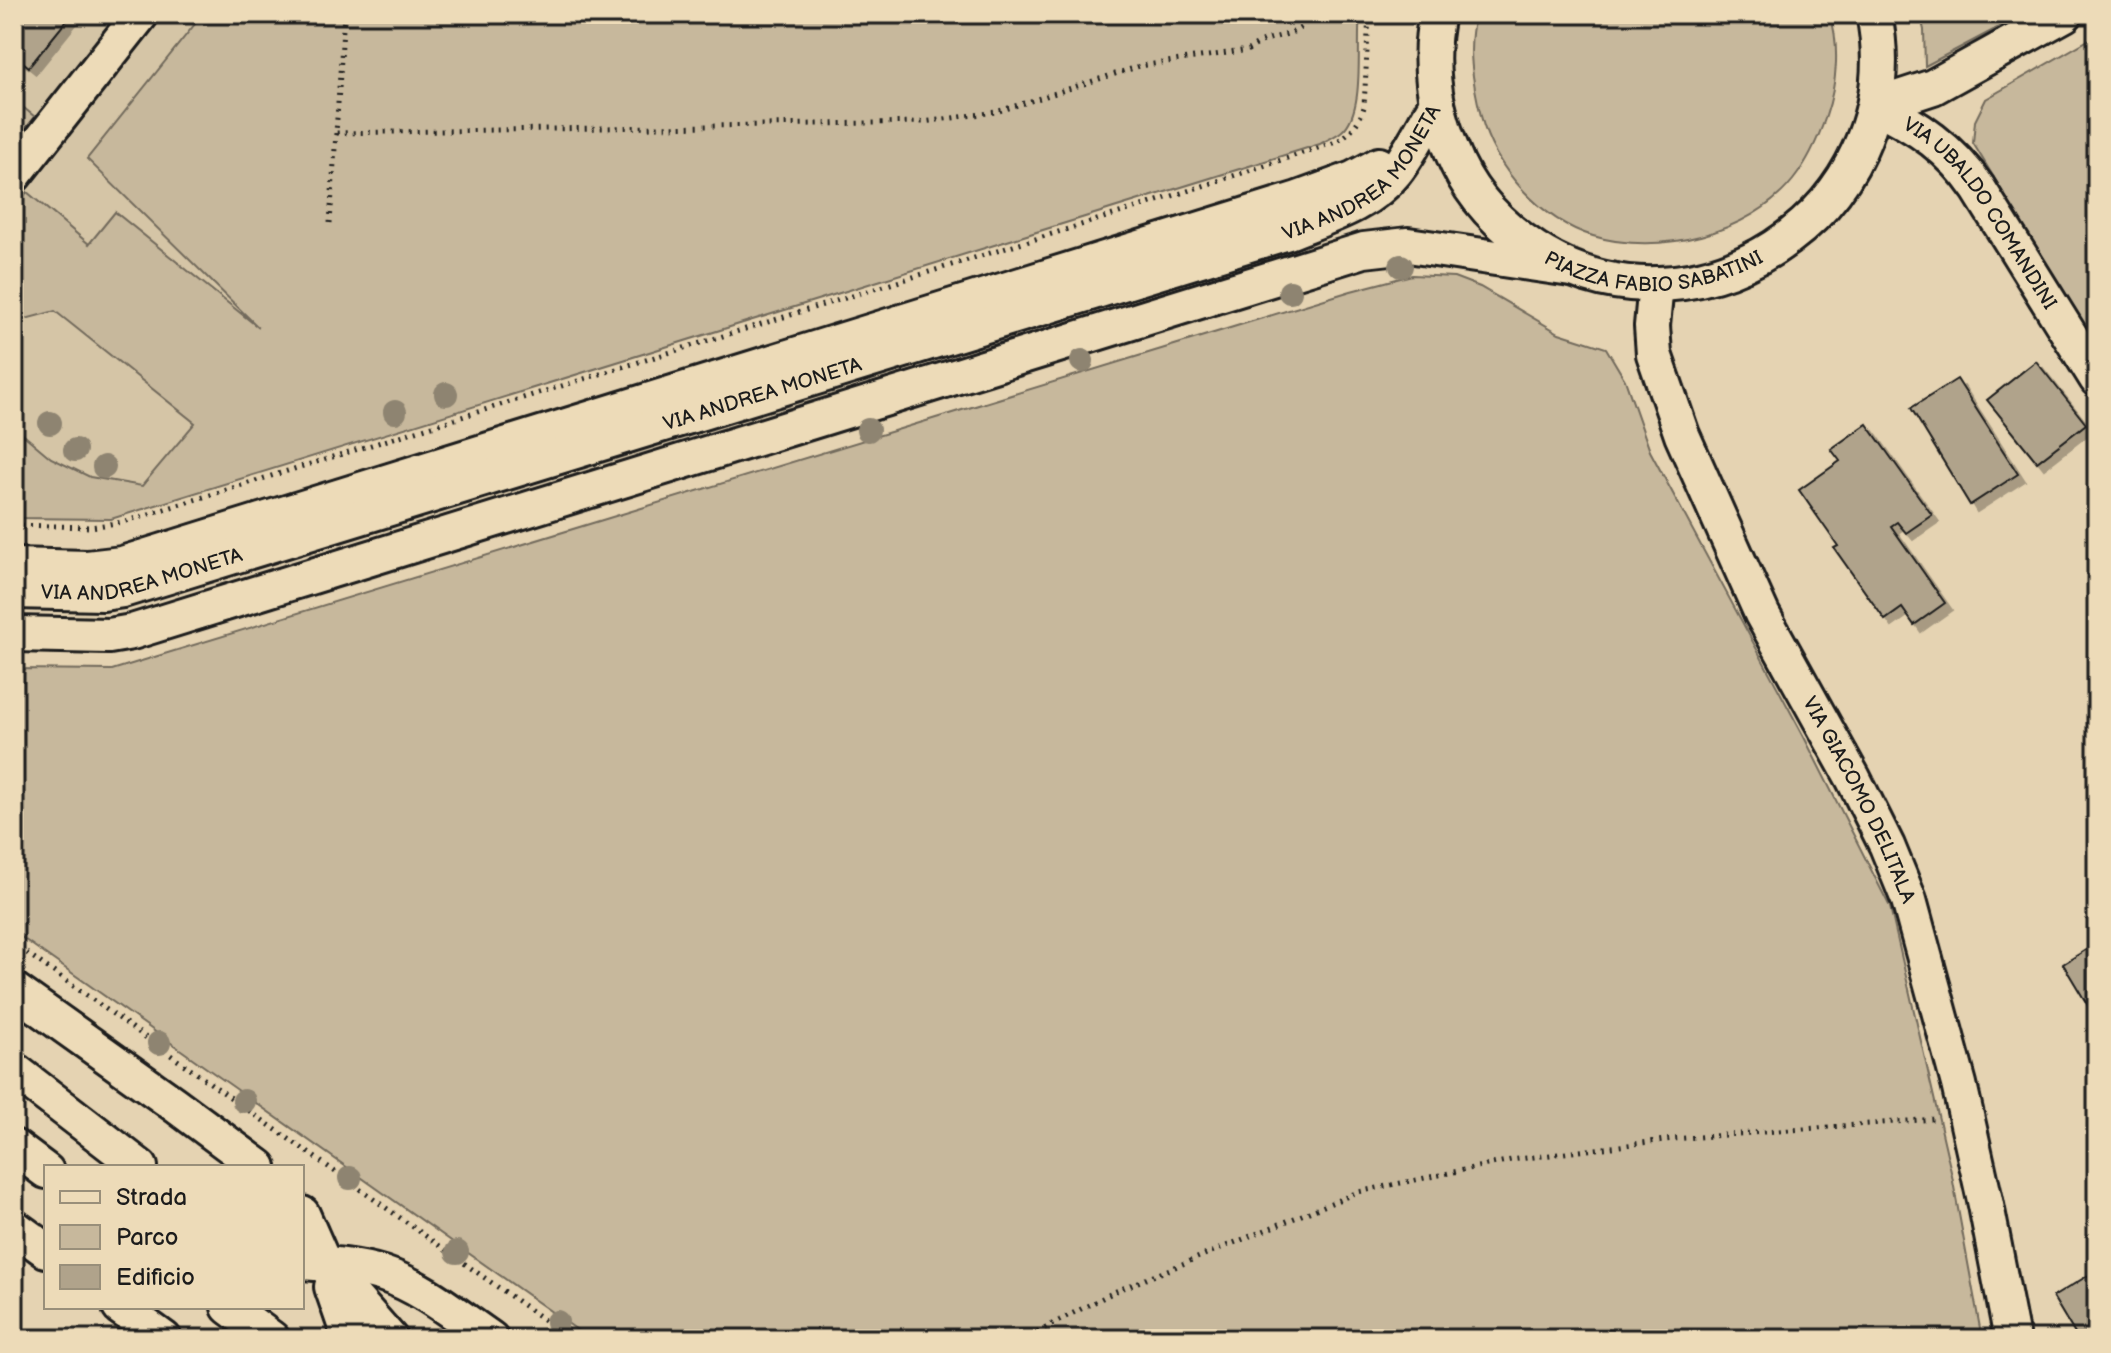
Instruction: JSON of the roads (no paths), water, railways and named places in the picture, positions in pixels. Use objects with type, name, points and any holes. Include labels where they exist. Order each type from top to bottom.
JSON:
[{"type":"street","points":[[14,175],[141,14]]},
{"type":"street","name":"PIAZZA FABIO SABATINI","points":[[1437,14],[1432,50],[1437,103],[1457,163],[1473,192],[1501,223],[1547,257],[1571,269],[1598,277],[1656,284],[1717,274],[1742,265],[1764,254],[1805,225],[1826,205],[1844,181],[1862,146],[1875,106],[1880,66],[1874,14]]},
{"type":"street","points":[[1875,106],[1933,87],[2065,14]]},
{"type":"street","name":"VIA ANDREA MONETA","points":[[378,522],[1336,186],[1387,160],[1437,103]]},
{"type":"street","name":"VIA UBALDO COMANDINI","points":[[1875,106],[1917,127],[1962,167],[2097,379]]},
{"type":"street","name":"VIA ANDREA MONETA","points":[[14,591],[114,592],[297,547],[1347,236],[1406,227],[1522,241]]},
{"type":"street","name":"VIA ANDREA MONETA","points":[[14,616],[123,613],[297,547],[378,522],[1364,250],[1408,245],[1571,269]]},
{"type":"street","name":"VIA GIACOMO DELITALA","points":[[1656,284],[1651,338],[1667,396],[1767,624],[1853,778],[1891,856],[1922,941],[1967,1117],[2012,1339]]},
{"type":"street","name":"VIA ANDREA MONETA","points":[[14,566],[87,568],[297,547]]},
{"type":"street","name":"VIA ANDREA MONETA","points":[[14,634],[120,635],[297,547]]},
{"type":"street","points":[[14,990],[256,1165]]},
{"type":"street","points":[[14,1070],[137,1165]]},
{"type":"street","points":[[14,1147],[44,1170]]},
{"type":"street","points":[[304,1223],[313,1263],[350,1339]]},
{"type":"street","points":[[14,1227],[44,1249]]},
{"type":"street","points":[[313,1263],[390,1339]]},
{"type":"street","points":[[313,1263],[358,1268],[396,1279],[418,1289],[491,1339]]},
{"type":"street","points":[[123,1309],[164,1339]]},
{"type":"street","points":[[232,1309],[272,1339]]}]
